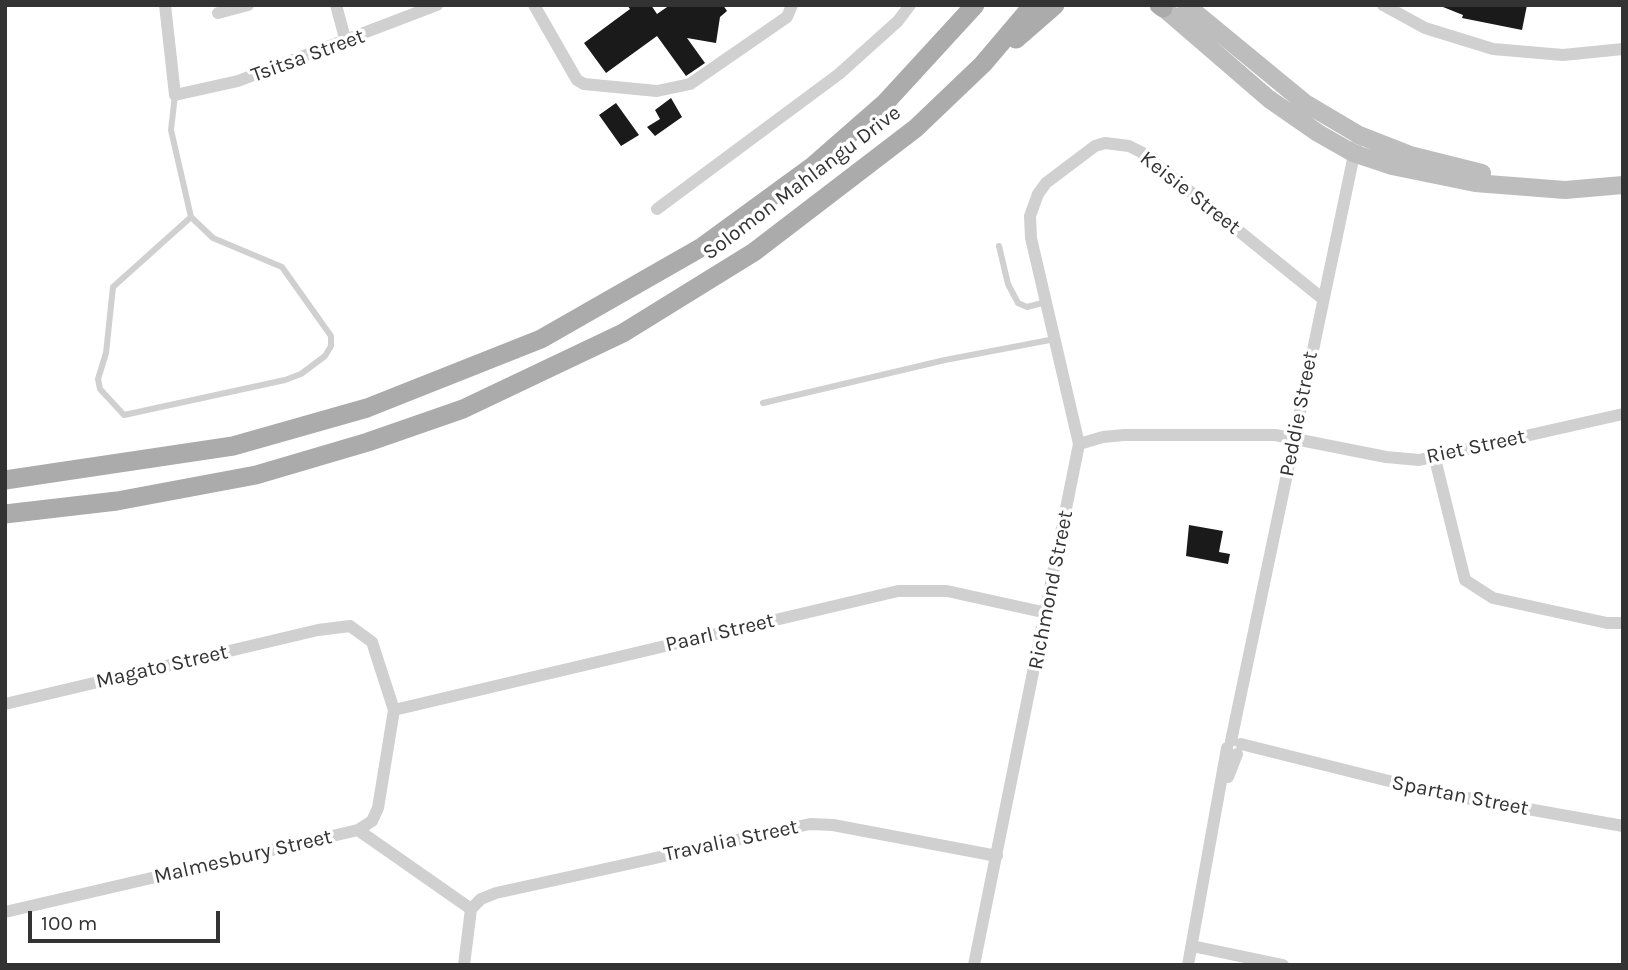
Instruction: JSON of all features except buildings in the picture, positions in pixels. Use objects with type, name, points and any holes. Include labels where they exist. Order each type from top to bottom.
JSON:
[{"type":"main road","name":"Solomon Mahlangu Drive","points":[[5,480],[233,446],[367,408],[541,338],[702,247],[813,166],[885,103],[975,5]]},
{"type":"main road","name":"Solomon Mahlangu Drive","points":[[5,514],[117,501],[257,475],[368,442],[463,409],[623,333],[754,252],[916,128],[983,64],[1033,5]]},
{"type":"main road","points":[[983,64],[1055,5]]},
{"type":"street","points":[[165,5],[175,95]]},
{"type":"street","points":[[218,13],[247,5]]},
{"type":"street","points":[[336,5],[346,42]]},
{"type":"street","name":"Tsitsa Street","points":[[175,95],[238,81],[437,5]]},
{"type":"street","points":[[534,5],[576,80],[584,84],[657,91],[690,84],[787,17],[792,5]]},
{"type":"street","points":[[657,209],[839,74],[898,21],[910,5]]},
{"type":"street","points":[[1186,5],[1305,103],[1359,135],[1409,155],[1473,172],[1546,179],[1623,173]]},
{"type":"street","points":[[1383,5],[1425,28],[1493,49],[1563,55],[1623,49]]},
{"type":"street","points":[[1161,6],[1269,99],[1318,133],[1353,153],[1435,177],[1475,183],[1565,190],[1623,185]]},
{"type":"street","name":"Peddie Street","points":[[1188,965],[1215,828],[1236,747],[1242,693],[1322,299],[1359,135]]},
{"type":"street","name":"Keisie Street","points":[[1030,216],[1038,194],[1046,183],[1079,157],[1105,144],[1129,146],[1141,152],[1322,299]]},
{"type":"street","name":"Richmond Street","points":[[974,965],[1079,444],[1031,238],[1030,216]]},
{"type":"street","name":"Riet Street","points":[[1079,444],[1124,435],[1249,435],[1294,439],[1386,457],[1435,459],[1623,414]]},
{"type":"street","points":[[1435,459],[1465,580],[1493,598],[1607,623],[1623,623]]},
{"type":"street","name":"Paarl Street","points":[[394,710],[902,590],[947,590],[1047,613]]},
{"type":"street","name":"Magato Street","points":[[5,704],[318,630],[350,626],[366,635],[372,642],[394,710]]},
{"type":"street","points":[[394,710],[378,808],[372,821],[358,830],[471,909],[464,965]]},
{"type":"street","name":"Spartan Street","points":[[1236,747],[1433,792],[1623,826]]},
{"type":"street","name":"Travalia Street","points":[[471,909],[481,899],[496,893],[810,824],[833,825],[997,856]]},
{"type":"street","name":"Malmesbury Street","points":[[5,912],[358,830]]},
{"type":"street","points":[[1192,946],[1283,965]]},
{"type":"lane","points":[[175,95],[171,130],[191,217],[214,238],[282,267],[331,336],[331,346],[325,356],[301,374],[285,380],[124,415],[100,389],[98,379],[106,353],[113,287],[191,217]]},
{"type":"lane","points":[[999,246],[1008,284],[1018,303],[1027,307],[1046,302]]},
{"type":"lane","points":[[762,403],[945,360],[1055,339]]}]
